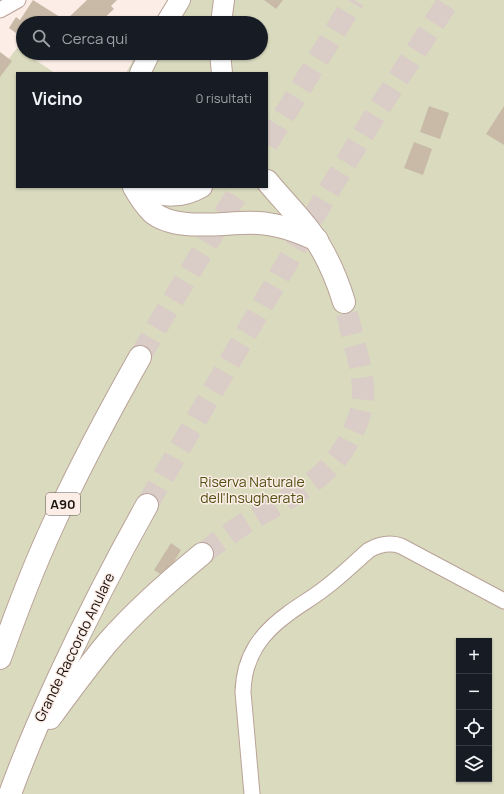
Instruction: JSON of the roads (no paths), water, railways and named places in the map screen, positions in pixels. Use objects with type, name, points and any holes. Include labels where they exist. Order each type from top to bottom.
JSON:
[{"type":"highway","points":[[268,182],[317,240],[331,267],[344,302]]},
{"type":"highway","points":[[135,188],[144,203],[153,212],[171,221],[197,224],[262,224],[302,233],[317,240]]},
{"type":"highway","name":"A90","points":[[0,658],[58,514],[96,438],[140,357]]},
{"type":"highway","name":"Grande Raccordo Anulare","points":[[10,794],[41,716],[88,615],[147,505]]},
{"type":"highway","points":[[28,747],[108,643],[140,609],[202,554]]},
{"type":"main road","points":[[170,16],[180,0]]},
{"type":"main road","points":[[222,16],[224,0]]},
{"type":"main road","points":[[140,72],[146,60]]},
{"type":"main road","points":[[221,60],[222,72]]},
{"type":"main road","points":[[144,188],[156,194],[180,196],[200,188]]},
{"type":"street","points":[[0,10],[18,0]]},
{"type":"street","points":[[252,794],[243,692],[244,675],[252,654],[261,640],[274,626],[289,613],[331,584],[369,550],[386,544],[401,546],[504,601]]},
{"type":"tunnel","points":[[268,142],[354,0]]},
{"type":"tunnel","points":[[147,505],[325,197],[378,110],[449,0]]},
{"type":"tunnel","points":[[140,357],[240,188]]},
{"type":"tunnel","points":[[202,554],[241,526],[308,485],[334,462],[344,448],[358,421],[363,394],[363,382],[360,367],[344,302]]},
{"type":"park label","name":"Riserva Naturale dell'Insugherata","points":[[252,490]]}]
